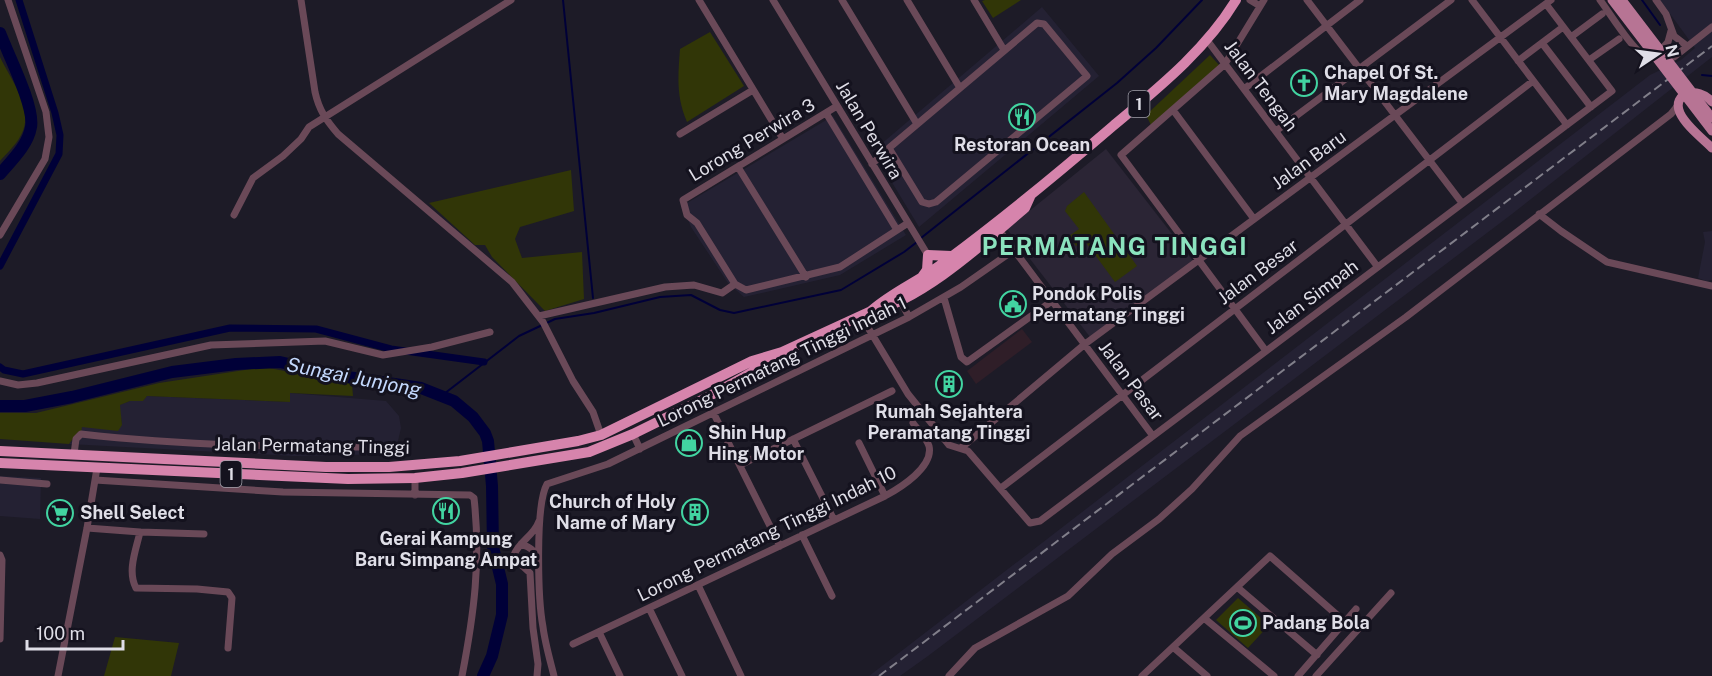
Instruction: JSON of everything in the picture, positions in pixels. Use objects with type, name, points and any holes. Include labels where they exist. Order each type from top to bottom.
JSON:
[{"type":"highway","name":"Jalan Permatang Tinggi","points":[[865,314],[882,300],[921,278],[939,272],[953,256],[1030,197],[1149,95],[1207,40],[1236,0]]},
{"type":"highway","name":"Jalan Permatang Tinggi","points":[[0,451],[326,467],[389,466],[460,461],[601,435],[752,361],[782,352],[900,300],[999,230],[1025,208],[1030,197]]},
{"type":"highway","points":[[921,278],[927,270],[926,251],[953,256]]},
{"type":"highway","name":"Jalan Permatang Tinggi","points":[[0,463],[348,479],[415,478],[462,473],[589,452],[633,434],[706,398],[782,352]]},
{"type":"highway","points":[[691,392],[700,392],[706,398]]},
{"type":"main road","points":[[1612,0],[1712,131]]},
{"type":"main road","points":[[1622,0],[1712,118]]},
{"type":"main road","points":[[1712,102],[1707,96],[1690,92],[1682,98],[1679,104],[1679,111],[1683,117],[1712,148]]},
{"type":"street","points":[[0,235],[45,159],[49,137],[46,112],[8,0]]},
{"type":"street","points":[[301,0],[315,92],[318,107],[324,117],[338,134],[512,282],[543,322],[573,381],[593,412],[601,435]]},
{"type":"street","points":[[234,215],[253,178],[283,156],[301,139],[309,127],[511,0]]},
{"type":"street","points":[[699,0],[783,139]]},
{"type":"street","name":"Jalan Perwira","points":[[773,0],[939,272]]},
{"type":"street","points":[[842,0],[917,124]]},
{"type":"street","points":[[907,0],[960,88]]},
{"type":"street","points":[[974,0],[1004,50]]},
{"type":"street","points":[[1250,0],[1262,3],[1225,64],[1121,155],[1266,351]]},
{"type":"street","points":[[1307,0],[1462,202]]},
{"type":"street","points":[[1244,89],[1360,0]]},
{"type":"street","points":[[1276,131],[1451,0]]},
{"type":"street","points":[[1472,0],[1567,125]]},
{"type":"street","points":[[1600,0],[1638,50],[1647,55],[1674,57],[1712,27]]},
{"type":"street","points":[[1656,0],[1666,14],[1671,30],[1678,40],[1687,46]]},
{"type":"street","points":[[1548,2],[1563,27],[1589,60],[1619,39]]},
{"type":"street","name":"Jalan Baru","points":[[1085,344],[1548,2]]},
{"type":"street","points":[[1571,37],[1602,14]]},
{"type":"street","points":[[872,164],[889,148],[917,124],[1037,23],[1044,24],[1087,76],[936,202],[929,204],[922,202],[889,148]]},
{"type":"street","points":[[1518,61],[1563,27]]},
{"type":"street","points":[[1654,54],[1668,42],[1671,30]]},
{"type":"street","name":"Jalan Tengah","points":[[1207,40],[1377,266]]},
{"type":"street","points":[[1668,42],[1687,46]]},
{"type":"street","points":[[1542,43],[1591,107]]},
{"type":"street","name":"Jalan Simpah","points":[[1001,488],[1030,523],[1040,521],[1612,91],[1589,60]]},
{"type":"street","name":"Jalan Besar","points":[[1001,488],[1533,81]]},
{"type":"street","points":[[680,134],[753,90]]},
{"type":"street","points":[[949,676],[975,648],[1068,596],[1112,554],[1159,519],[1192,489],[1240,436],[1406,317],[1671,114],[1679,104]]},
{"type":"street","name":"Lorong Perwira 3","points":[[735,284],[697,223],[687,215],[683,200],[837,106]]},
{"type":"street","points":[[1173,110],[1254,219]]},
{"type":"street","points":[[826,113],[897,230]]},
{"type":"street","points":[[738,166],[806,277]]},
{"type":"street","points":[[1539,214],[1607,262],[1712,286]]},
{"type":"street","points":[[543,322],[665,287],[694,285],[722,293],[735,284],[742,289],[753,289],[806,277],[840,267],[908,223]]},
{"type":"street","name":"Jalan Pasar","points":[[999,230],[1154,435]]},
{"type":"street","name":"Lorong Permatang Tinggi Indah 1","points":[[541,513],[544,489],[547,484],[608,464],[909,317],[944,298],[1014,250]]},
{"type":"street","points":[[944,298],[961,357],[967,362],[1052,301]]},
{"type":"street","points":[[900,300],[909,317]]},
{"type":"street","points":[[865,314],[873,335],[908,394],[949,445],[969,452],[1001,488]]},
{"type":"street","points":[[0,381],[18,385],[37,382],[211,345],[231,343],[325,341],[383,356],[432,347],[490,332]]},
{"type":"street","points":[[961,448],[1085,344]]},
{"type":"street","points":[[740,465],[892,391]]},
{"type":"street","points":[[706,398],[780,546]]},
{"type":"street","name":"Lorong Permatang Tinggi Indah 10","points":[[573,644],[908,483],[929,457],[929,445],[913,423]]},
{"type":"street","points":[[74,454],[76,439],[81,434],[128,439],[295,447],[393,447]]},
{"type":"street","points":[[633,434],[640,449]]},
{"type":"street","points":[[793,439],[834,520]]},
{"type":"street","points":[[859,443],[885,496]]},
{"type":"street","points":[[58,676],[97,468]]},
{"type":"street","points":[[415,478],[415,495]]},
{"type":"street","points":[[379,479],[380,494]]},
{"type":"street","points":[[0,480],[47,484]]},
{"type":"street","points":[[95,480],[248,490],[470,495],[474,498],[477,522],[478,568],[471,628],[462,676]]},
{"type":"street","points":[[541,513],[542,624],[554,676]]},
{"type":"street","points":[[537,676],[538,664],[533,628],[530,573],[516,560],[514,555],[521,544],[534,532],[541,513]]},
{"type":"street","points":[[87,528],[204,534]]},
{"type":"street","points":[[140,532],[132,567],[132,577],[136,588],[228,592],[232,598],[228,648]]},
{"type":"street","points":[[802,535],[832,596]]},
{"type":"street","points":[[521,544],[540,544]]},
{"type":"street","points":[[521,544],[536,554],[540,565]]},
{"type":"street","points":[[0,555],[2,560],[0,639]]},
{"type":"street","points":[[1142,676],[1270,556],[1345,622]]},
{"type":"street","points":[[698,585],[741,676]]},
{"type":"street","points":[[1237,587],[1317,655]]},
{"type":"street","points":[[1316,676],[1391,593]]},
{"type":"street","points":[[649,608],[682,676]]},
{"type":"street","points":[[1298,676],[1356,609]]},
{"type":"street","points":[[1204,618],[1274,676]]},
{"type":"street","points":[[599,632],[620,676]]},
{"type":"street","points":[[1173,647],[1207,676]]},
{"type":"shaded area","points":[[1660,0],[1712,0],[1712,57],[1512,214],[928,656],[900,676],[869,676],[1650,75],[1681,60],[1695,48]]},
{"type":"shaded area","points":[[1042,7],[1099,76],[919,227],[873,151]]},
{"type":"shaded area","points":[[833,116],[906,235],[840,275],[744,297],[728,283],[691,227],[682,206]]},
{"type":"shaded area","points":[[1106,149],[1193,261],[1090,337],[1007,229]]},
{"type":"shaded area","points":[[1712,231],[1712,280],[1706,281],[1698,278],[1705,242],[1703,232]]},
{"type":"shaded area","points":[[1022,329],[1032,342],[976,384],[967,371]]},
{"type":"shaded area","points":[[290,393],[386,401],[399,416],[401,428],[395,454],[294,456],[69,444],[82,427],[122,425],[119,405],[143,400],[147,396],[289,402]]},
{"type":"shaded area","points":[[0,476],[41,478],[40,519],[0,516]]},
{"type":"green space","points":[[1021,0],[993,18],[982,1]]},
{"type":"green space","points":[[710,32],[744,86],[687,122],[679,95],[680,49]]},
{"type":"green space","points":[[1210,55],[1219,65],[1151,125],[1146,115]]},
{"type":"green space","points":[[0,57],[20,95],[25,125],[14,146],[0,161]]},
{"type":"green space","points":[[571,170],[574,211],[520,227],[515,239],[522,258],[582,252],[584,299],[545,311],[492,257],[485,245],[475,245],[429,203]]},
{"type":"green space","points":[[1084,192],[1137,266],[1115,282],[1087,244],[1088,242],[1084,244],[1082,242],[1076,246],[1069,236],[1079,229],[1065,211],[1067,206]]},
{"type":"green space","points":[[264,367],[352,384],[353,396],[290,393],[290,402],[147,396],[143,401],[130,401],[120,405],[122,425],[118,431],[82,427],[81,433],[78,432],[69,444],[0,439],[0,413],[36,413],[159,383]]},
{"type":"green space","name":"Padang Bola","points":[[1238,598],[1269,625],[1248,648],[1216,620]]},
{"type":"green space","points":[[115,637],[179,643],[171,676],[104,676]]},
{"type":"waterway","points":[[0,266],[59,154],[60,135],[55,113],[19,0]]},
{"type":"waterway","points":[[563,0],[593,298]]},
{"type":"waterway","points":[[921,238],[1117,83],[1156,48],[1202,0]]},
{"type":"waterway","points":[[1642,0],[1660,25]]},
{"type":"waterway","name":"Sungai Junjong","points":[[0,33],[20,80],[31,118],[27,140],[0,174]]},
{"type":"waterway","points":[[1702,75],[1712,76]]},
{"type":"waterway","points":[[440,397],[519,336],[555,319],[594,313],[660,297],[691,295],[720,310],[734,313],[841,290],[917,242]]},
{"type":"waterway","points":[[0,367],[23,374],[230,328],[316,329],[391,349],[484,362]]},
{"type":"waterway","name":"Sungai Junjong","points":[[0,406],[25,406],[72,397],[172,372],[236,364],[280,362],[341,376],[421,388],[454,401],[473,417],[488,441],[492,486],[493,547],[502,584],[502,615],[492,656],[483,676]]},
{"type":"railway","points":[[879,676],[1712,46]]},
{"type":"place","name":"Chapel Of St. Mary Magdalene","points":[[1304,83]]},
{"type":"place","name":"Restoran Ocean","points":[[1022,117]]},
{"type":"place","name":"Pondok Polis Permatang Tinggi","points":[[1013,304]]},
{"type":"place","name":"Rumah Sejahtera Peramatang Tinggi","points":[[949,384]]},
{"type":"place","name":"Shin Hup Hing Motor","points":[[689,443]]},
{"type":"place","name":"Gerai Kampung Baru Simpang Ampat","points":[[446,511]]},
{"type":"place","name":"Church of Holy Name of Mary","points":[[695,512]]},
{"type":"place","name":"Shell Select","points":[[60,513]]},
{"type":"place","name":"Padang Bola","points":[[1243,623]]},
{"type":"district","name":"PERMATANG TINGGI","points":[[1115,247]]}]
